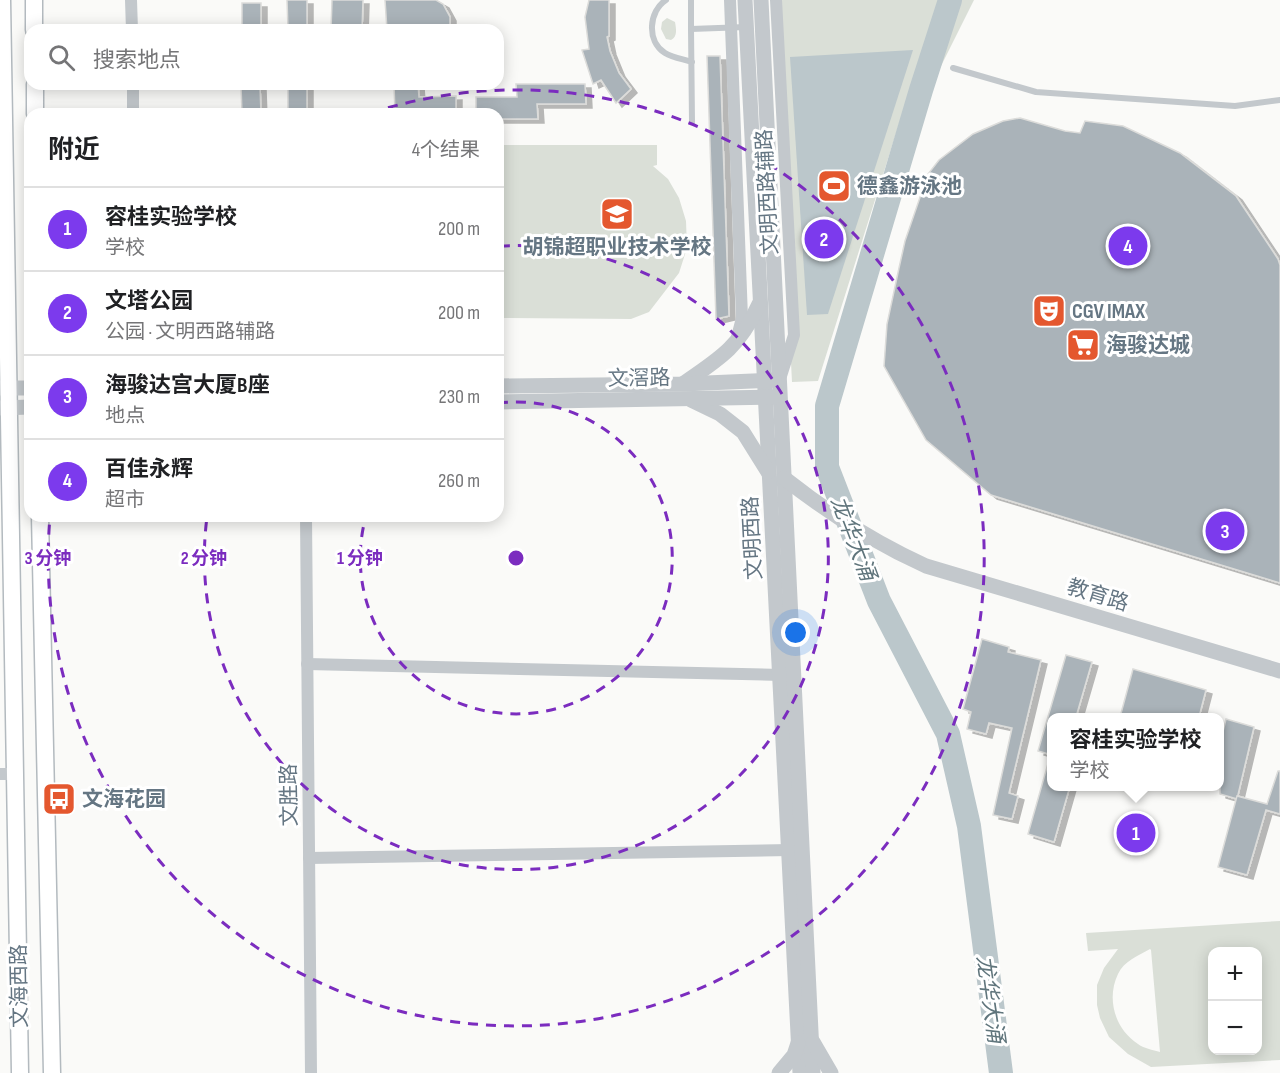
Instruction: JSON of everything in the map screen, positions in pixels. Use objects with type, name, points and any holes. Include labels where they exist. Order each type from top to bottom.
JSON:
[{"type":"main road","name":"文海西路","points":[[2,0],[8,296],[4,407],[8,774],[20,1073]]},
{"type":"main road","points":[[34,0],[34,24]]},
{"type":"main road","points":[[35,90],[35,108]]},
{"type":"main road","name":"文海西路","points":[[40,522],[52,1073]]},
{"type":"street","points":[[131,0],[132,24]]},
{"type":"street","name":"文明西路辅路","points":[[730,0],[739,28],[742,318],[735,344]]},
{"type":"street","name":"文明西路","points":[[745,0],[739,28],[765,397],[776,476],[805,1039],[800,1073]]},
{"type":"street","name":"文明西路","points":[[761,0],[781,398],[776,476],[781,675],[789,850],[805,1039],[813,1073]]},
{"type":"street","name":"文明西路辅路","points":[[776,0],[794,335],[780,380]]},
{"type":"street","points":[[133,90],[133,108]]},
{"type":"street","points":[[0,324],[8,296]]},
{"type":"street","points":[[760,301],[751,321],[735,344],[685,391],[742,432],[776,476]]},
{"type":"street","name":"文滘路","points":[[504,402],[685,391],[764,380],[780,380]]},
{"type":"street","name":"文滘路","points":[[504,386],[685,391],[781,398]]},
{"type":"street","points":[[5,388],[24,388]]},
{"type":"street","points":[[4,407],[24,407]]},
{"type":"street","name":"教育路","points":[[776,476],[823,509],[926,566],[1280,671]]},
{"type":"street","name":"文胜路","points":[[306,522],[311,1073]]},
{"type":"street","points":[[307,664],[781,675]]},
{"type":"street","points":[[309,858],[789,850]]},
{"type":"street","points":[[779,1073],[805,1039],[831,1073]]},
{"type":"lane","points":[[666,0],[660,4],[652,21],[653,37],[663,52],[692,62]]},
{"type":"lane","points":[[691,0],[692,122]]},
{"type":"lane","points":[[691,29],[739,28]]},
{"type":"lane","points":[[953,68],[1036,92],[1235,105],[1280,100]]},
{"type":"shaded area","points":[[772,0],[974,0],[926,96],[909,92],[818,381],[792,382]]},
{"type":"shaded area","points":[[667,18],[675,22],[676,35],[671,40],[666,39],[661,29],[662,22]]},
{"type":"shaded area","name":"德鑫游泳池","points":[[913,50],[828,314],[807,315],[790,57]]},
{"type":"shaded area","points":[[504,145],[657,145],[657,165],[653,166],[668,179],[679,198],[686,221],[687,248],[679,273],[649,312],[631,319],[504,318]]},
{"type":"shaded area","points":[[1280,921],[1280,1060],[1151,1067],[1128,1054],[1109,1037],[1097,1005],[1097,985],[1104,968],[1118,949],[1088,951],[1086,933]],"holes":[[[1151,950],[1160,1052],[1143,1047],[1130,1038],[1118,1022],[1113,1003],[1114,984],[1121,969],[1132,959]]]},
{"type":"building","points":[[287,0],[307,0],[307,24],[288,24]]},
{"type":"building","points":[[332,0],[363,0],[362,24],[331,24]]},
{"type":"building","points":[[385,0],[436,0],[443,4],[450,17],[450,24],[387,24]]},
{"type":"building","points":[[589,0],[609,0],[609,36],[607,37],[610,51],[619,73],[631,89],[616,103],[601,80],[593,84],[582,50],[589,49],[585,17]]},
{"type":"building","points":[[242,3],[261,3],[261,24],[242,24]]},
{"type":"building","points":[[707,56],[720,56],[729,316],[716,319]]},
{"type":"building","points":[[516,84],[585,84],[586,104],[537,104],[538,119],[504,119],[504,108],[476,108],[476,97],[517,97]]},
{"type":"building","points":[[241,90],[260,90],[261,108],[242,108]]},
{"type":"building","points":[[288,90],[307,90],[307,108],[288,108]]},
{"type":"building","points":[[394,90],[418,90],[419,97],[456,96],[456,108],[395,108]]},
{"type":"building","name":"海骏达城","points":[[1020,118],[1080,133],[1085,121],[1123,126],[1180,153],[1236,196],[1278,259],[1280,265],[1280,583],[991,495],[926,440],[884,366],[887,324],[905,241],[928,174],[939,160],[973,134],[1003,121]]},
{"type":"building","points":[[982,639],[1009,647],[1008,652],[1041,660],[1009,793],[1018,796],[1012,819],[993,815],[1012,728],[989,723],[986,734],[967,729],[971,712],[963,709]]},
{"type":"building","points":[[1066,655],[1092,662],[1077,713],[1049,713]]},
{"type":"building","points":[[1133,669],[1206,690],[1200,713],[1121,713]]},
{"type":"building","points":[[1226,719],[1254,727],[1237,799],[1220,794],[1220,791],[1224,791]]},
{"type":"building","points":[[1047,720],[1047,754],[1038,751]]},
{"type":"building","points":[[1047,767],[1047,791],[1069,791],[1054,842],[1028,834]]},
{"type":"building","points":[[1278,771],[1280,771],[1280,814],[1266,810],[1247,875],[1218,867],[1237,796],[1267,804]]},
{"type":"waterway","name":"龙华大涌","points":[[950,0],[827,406],[827,467],[879,601],[948,734],[969,826],[1001,1073]]},
{"type":"place","name":"德鑫游泳池","points":[[834,186]]},
{"type":"place","name":"胡锦超职业技术学校","points":[[617,214]]},
{"type":"place","name":"文塔公园","points":[[824,239]]},
{"type":"place","name":"百佳永辉","points":[[1128,246]]},
{"type":"place","name":"CGV IMAX","points":[[1049,311]]},
{"type":"place","name":"海骏达城","points":[[1083,345]]},
{"type":"place","name":"海骏达宫大厦B座","points":[[1225,531]]},
{"type":"place","name":"文海花园","points":[[59,799]]},
{"type":"place","name":"容桂实验学校","points":[[1136,833]]}]
